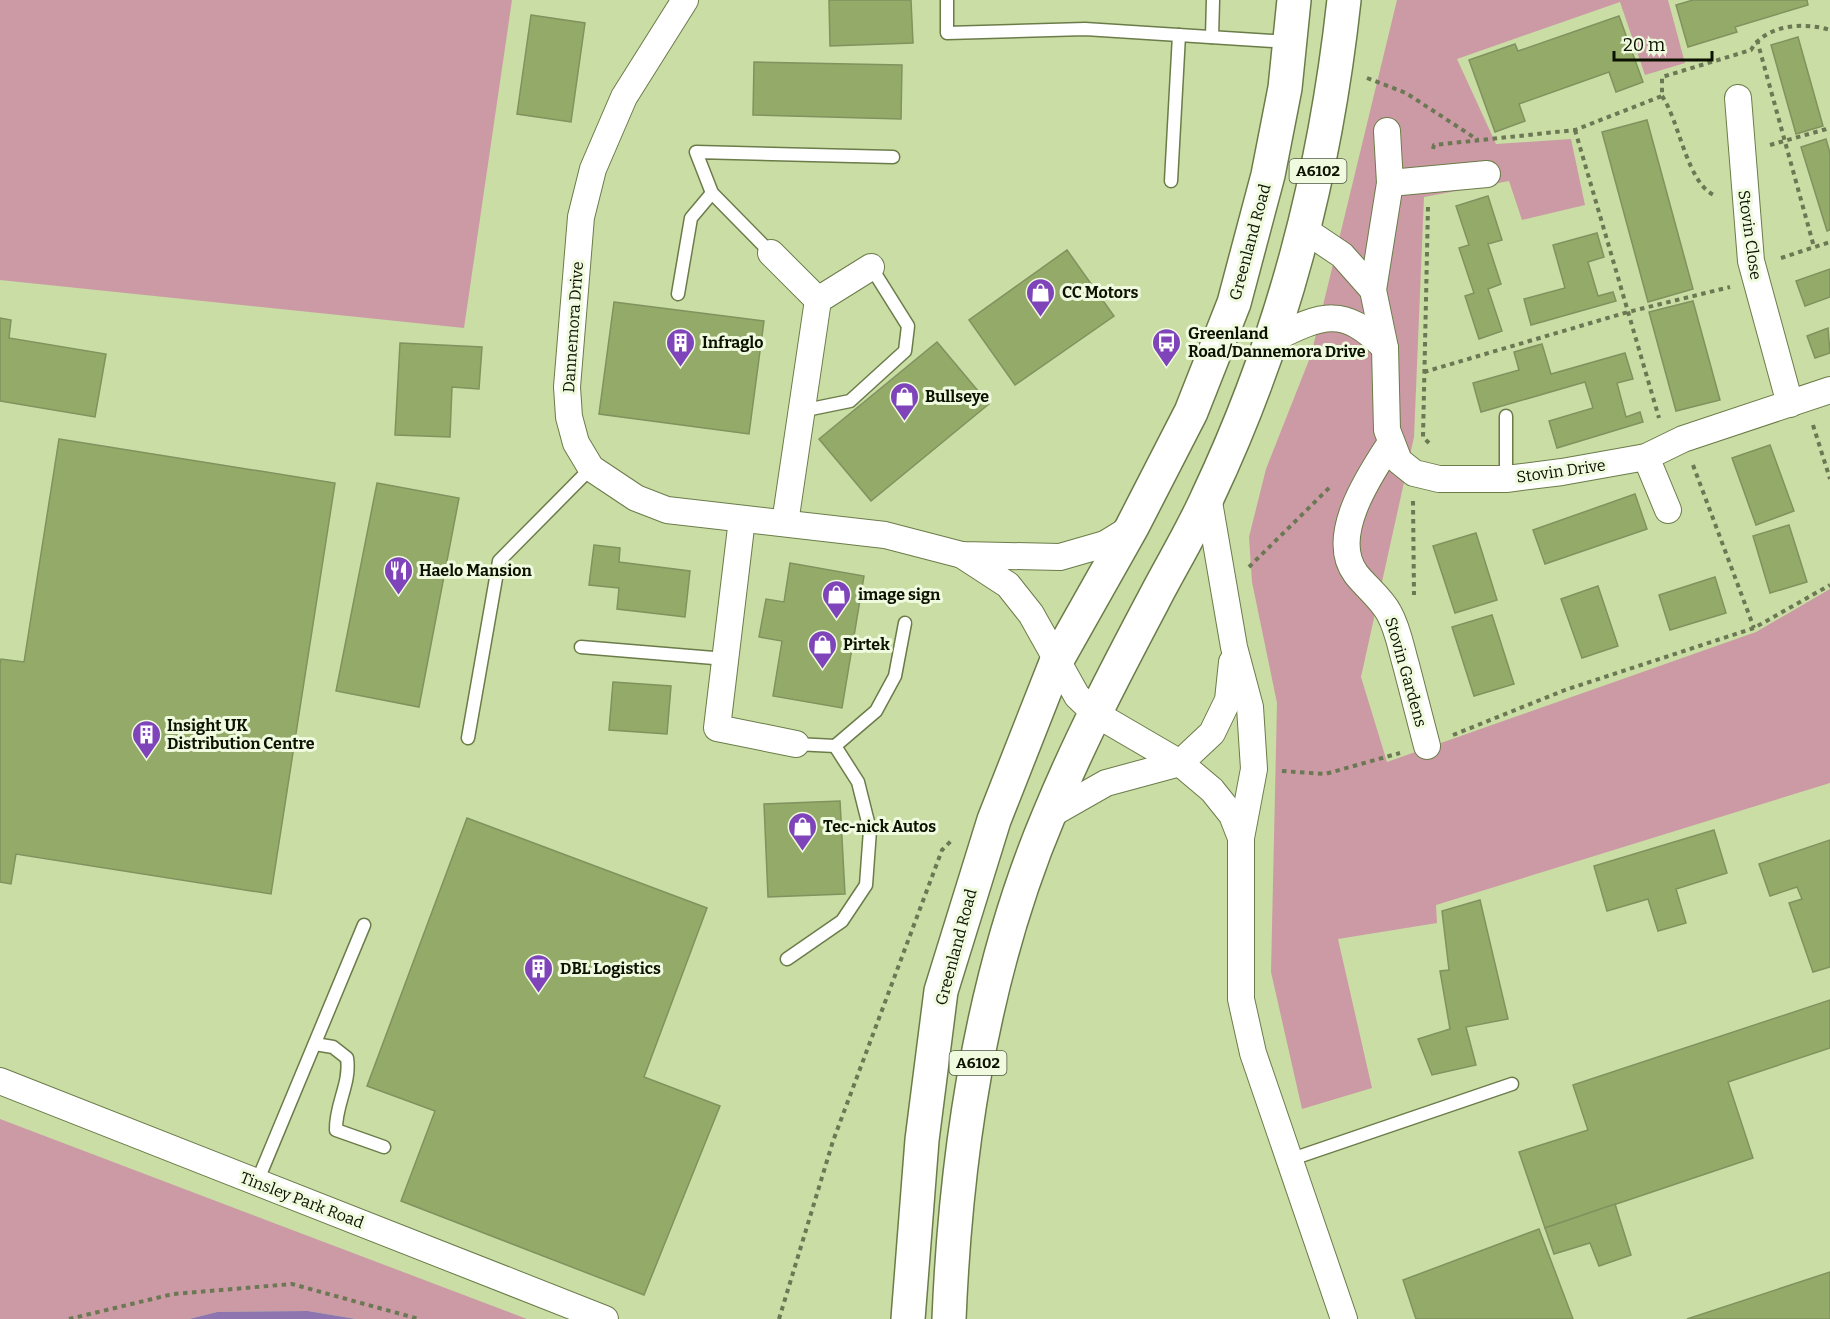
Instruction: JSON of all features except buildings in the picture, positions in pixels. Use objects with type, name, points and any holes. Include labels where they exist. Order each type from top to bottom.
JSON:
[{"type":"main road","name":"Greenland Road","points":[[908,1319],[922,1140],[941,991],[994,820],[1058,660],[1132,527],[1191,412],[1234,303],[1269,175],[1285,88],[1294,0]]},
{"type":"main road","name":"A6102","points":[[949,1319],[952,1256],[965,1126],[1003,944],[1048,816],[1115,673],[1208,496],[1274,339],[1305,230],[1337,67],[1344,0]]},
{"type":"street","name":"Dannemora Drive","points":[[684,1],[624,97],[593,169],[581,217],[567,387],[569,417],[576,443],[591,468],[636,498],[667,510],[885,535],[962,555],[1060,557],[1106,544],[1132,527]]},
{"type":"street","name":"Stovin Close","points":[[1738,98],[1744,206],[1753,271],[1797,401]]},
{"type":"street","points":[[1388,130],[1390,183],[1373,290],[1385,348],[1385,406],[1390,444],[1399,461],[1414,473]]},
{"type":"street","points":[[1390,183],[1487,174]]},
{"type":"street","points":[[1305,230],[1342,255],[1373,290]]},
{"type":"street","points":[[771,253],[818,300]]},
{"type":"street","points":[[785,523],[818,300],[871,267]]},
{"type":"street","points":[[1274,339],[1321,319],[1344,318],[1366,329],[1385,348]]},
{"type":"street","name":"Stovin Drive","points":[[1414,473],[1439,479],[1506,479],[1562,472],[1666,448],[1830,390]]},
{"type":"street","name":"Stovin Gardens","points":[[1390,444],[1374,468],[1352,511],[1347,536],[1347,557],[1355,573],[1389,612],[1399,637],[1427,746]]},
{"type":"street","points":[[1666,448],[1668,510]]},
{"type":"street","points":[[1208,496],[1223,592],[1234,647],[1250,707],[1254,769],[1241,838],[1241,999],[1253,1053],[1344,1319]]},
{"type":"street","points":[[742,519],[717,728],[796,744]]},
{"type":"street","name":"Dannemora Drive","points":[[962,555],[1008,585],[1031,614],[1058,660]]},
{"type":"street","points":[[1048,816],[1106,783],[1180,763],[1212,733],[1228,700],[1234,647]]},
{"type":"street","points":[[1058,660],[1077,696],[1096,714],[1180,763],[1212,790],[1232,815],[1241,838]]},
{"type":"street","name":"Tinsley Park Road","points":[[0,1081],[605,1319]]},
{"type":"lane","points":[[947,0],[947,33],[1085,29],[1290,43]]},
{"type":"lane","points":[[1212,37],[1213,0]]},
{"type":"lane","points":[[1171,182],[1179,35]]},
{"type":"lane","points":[[771,253],[712,193],[696,152],[893,157]]},
{"type":"lane","points":[[678,294],[691,218],[712,193]]},
{"type":"lane","points":[[801,411],[850,401],[905,351],[908,326],[871,267]]},
{"type":"lane","points":[[1506,416],[1506,479]]},
{"type":"lane","points":[[468,738],[499,561],[591,468]]},
{"type":"lane","points":[[796,744],[836,746],[876,711],[895,676],[905,623]]},
{"type":"lane","points":[[581,647],[726,660]]},
{"type":"lane","points":[[787,959],[842,921],[866,885],[870,830],[858,782],[836,746]]},
{"type":"lane","points":[[257,1182],[364,925]]},
{"type":"lane","points":[[315,1044],[333,1047],[346,1058],[348,1077],[338,1113],[336,1130],[384,1147]]},
{"type":"lane","points":[[1289,1160],[1512,1084]]},
{"type":"path","points":[[1744,206],[1708,193],[1695,177],[1672,111],[1662,96],[1662,77],[1751,50],[1757,39],[1794,25],[1811,24],[1830,30]]},
{"type":"path","points":[[1757,39],[1814,247]]},
{"type":"path","points":[[1337,67],[1406,93],[1479,140]]},
{"type":"path","points":[[1436,451],[1423,437],[1429,180],[1434,145],[1575,130],[1662,96]]},
{"type":"path","points":[[1741,153],[1830,128]]},
{"type":"path","points":[[1575,130],[1666,448],[1754,628]]},
{"type":"path","points":[[1424,372],[1628,312],[1753,271],[1775,260],[1830,242]]},
{"type":"path","points":[[1797,401],[1830,479]]},
{"type":"path","points":[[1414,473],[1414,604]]},
{"type":"path","points":[[1223,592],[1336,481]]},
{"type":"path","points":[[1254,769],[1324,774],[1427,746],[1564,690],[1754,628],[1830,585]]},
{"type":"path","points":[[780,1319],[833,1141],[942,850],[957,835]]},
{"type":"path","points":[[69,1319],[173,1294],[292,1284],[419,1319]]},
{"type":"shaded area","points":[[0,0],[512,0],[464,328],[0,280]]},
{"type":"shaded area","points":[[1397,0],[1668,0],[1685,63],[1645,75],[1620,2],[1457,59],[1496,144],[1571,139],[1585,205],[1522,220],[1509,181],[1424,197],[1414,437],[1361,677],[1387,762],[1756,632],[1830,589],[1830,783],[1436,905],[1437,923],[1338,939],[1372,1088],[1302,1109],[1271,972],[1277,703],[1252,582],[1249,537],[1266,469],[1311,355]]},
{"type":"shaded area","points":[[0,1119],[527,1319],[356,1319],[308,1311],[217,1312],[189,1319],[0,1319]]},
{"type":"shaded area","points":[[308,1311],[356,1319],[189,1319],[217,1312]]},
{"type":"place","name":"CC Motors","points":[[1041,318]]},
{"type":"place","name":"Infraglo","points":[[681,368]]},
{"type":"place","name":"Greenland Road/Dannemora Drive","points":[[1167,368]]},
{"type":"place","name":"Bullseye","points":[[904,422]]},
{"type":"place","name":"Haelo Mansion","points":[[398,596]]},
{"type":"place","name":"image sign","points":[[837,620]]},
{"type":"place","name":"Pirtek","points":[[822,670]]},
{"type":"place","name":"Insight UK Distribution Centre","points":[[146,760]]},
{"type":"place","name":"Tec-nick Autos","points":[[802,852]]},
{"type":"place","name":"DBL Logistics","points":[[539,994]]}]
